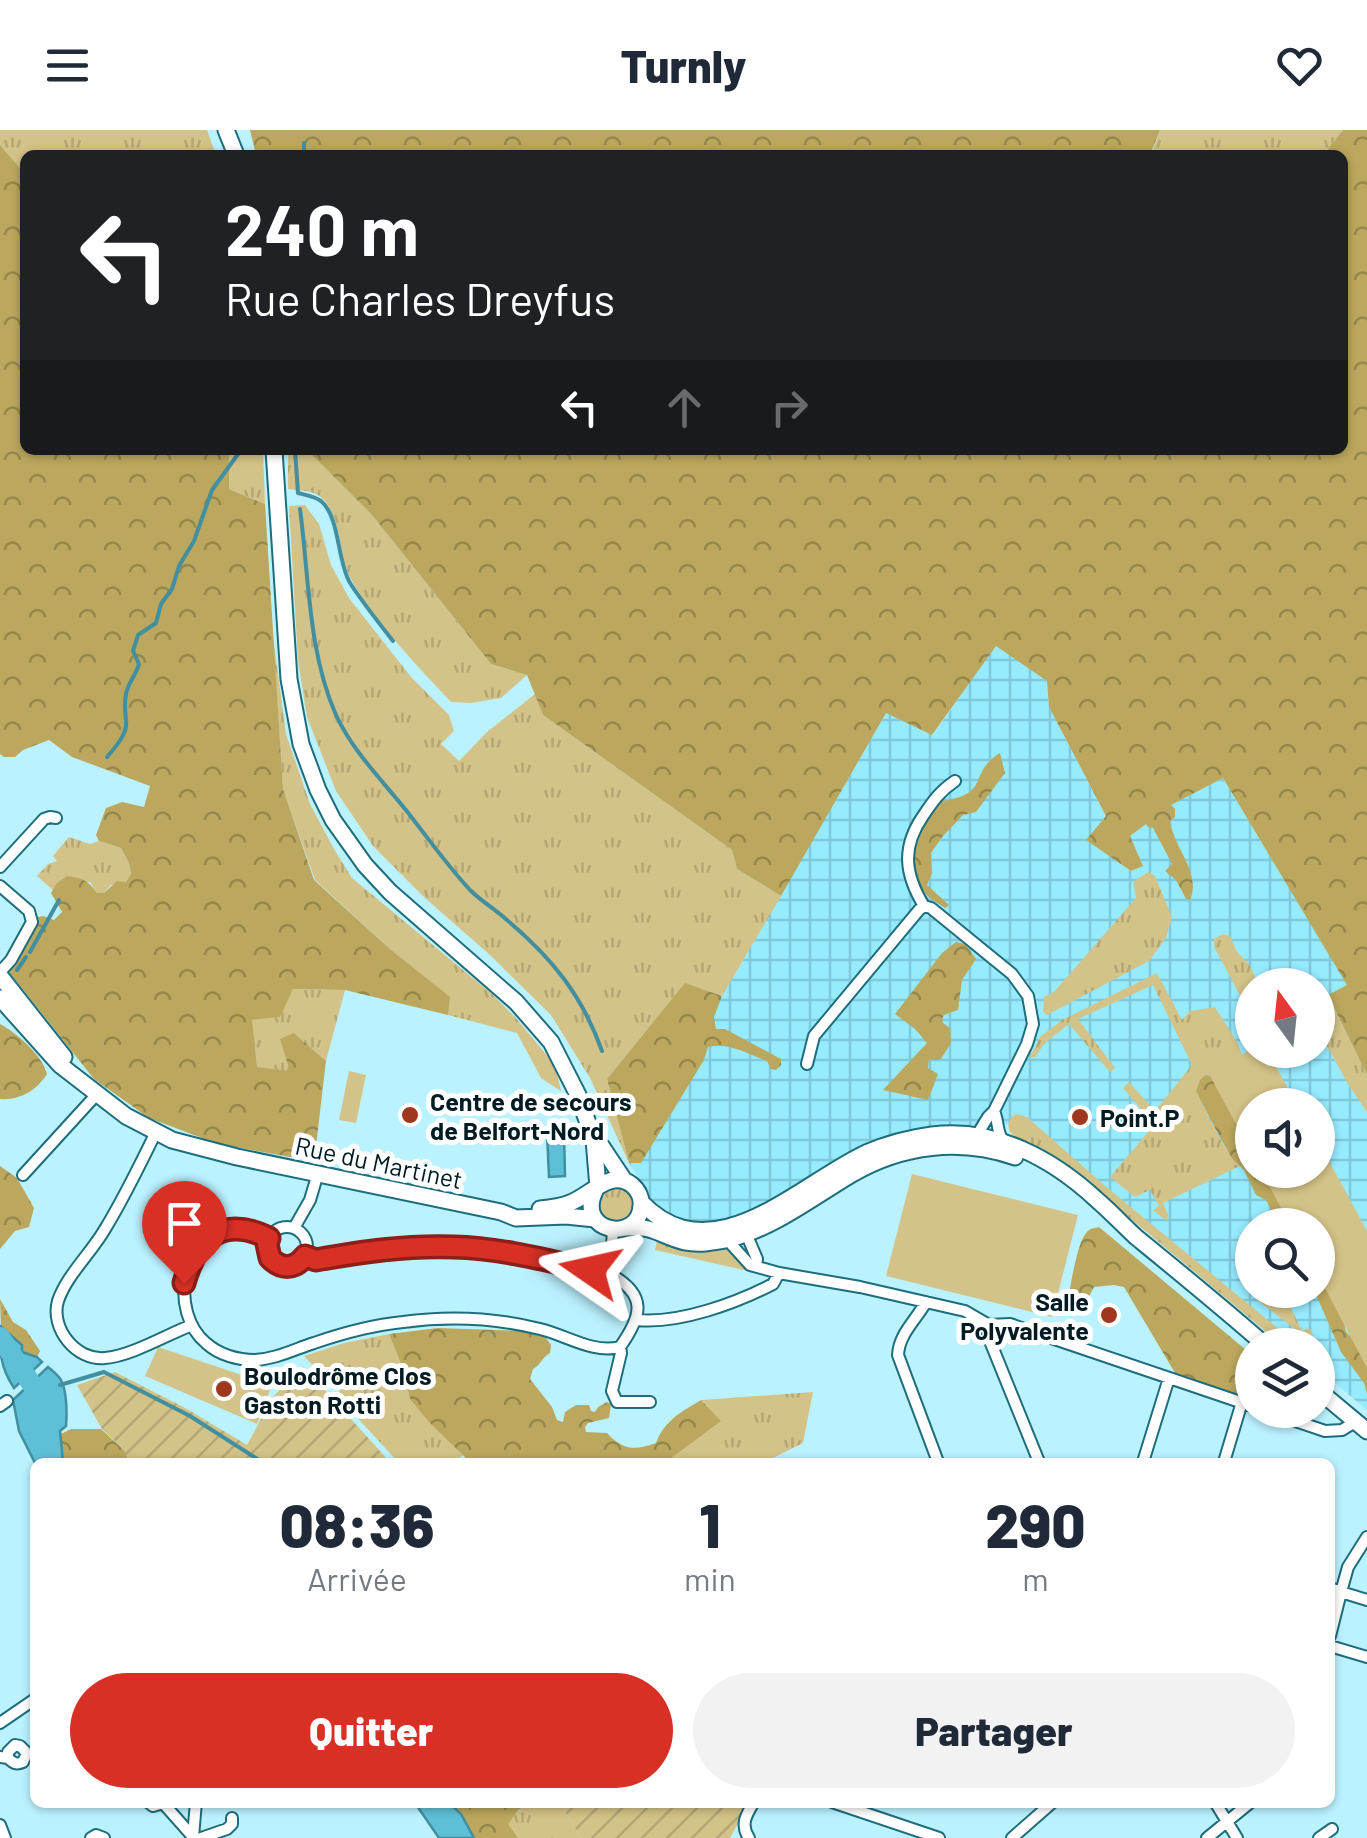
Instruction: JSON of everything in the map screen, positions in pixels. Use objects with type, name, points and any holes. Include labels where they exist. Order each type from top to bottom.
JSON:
[{"type":"main road","points":[[274,455],[289,679],[301,744],[318,790],[333,820],[365,866],[516,1002],[543,1032],[566,1070],[594,1140],[597,1189],[590,1202],[601,1225],[650,1228],[696,1243],[740,1234],[796,1209],[878,1160],[937,1146],[973,1146],[996,1151],[1048,1172],[1116,1219]]},
{"type":"main road","points":[[0,974],[90,1089]]},
{"type":"main road","points":[[0,998],[60,1065],[90,1089]]},
{"type":"main road","name":"Rue du Martinet","points":[[90,1089],[126,1116],[192,1146],[516,1218],[595,1219]]},
{"type":"main road","points":[[740,1234],[754,1218],[843,1166],[892,1143],[937,1134],[992,1137],[1054,1166],[1246,1328]]},
{"type":"main road","points":[[594,1140],[656,1215],[680,1227],[740,1234]]},
{"type":"main road","points":[[501,1212],[571,1203],[609,1180],[624,1180]]},
{"type":"main road","points":[[620,1229],[638,1218],[642,1202]]},
{"type":"main road","points":[[1335,1405],[1361,1427]]},
{"type":"street","points":[[955,781],[939,792],[913,830],[908,848],[910,878],[924,906],[932,908],[1012,974],[1028,996],[1033,1024],[1027,1044],[988,1117],[992,1137]]},
{"type":"street","points":[[0,867],[44,819],[56,818]]},
{"type":"street","points":[[0,886],[32,916],[30,930],[0,974]]},
{"type":"street","points":[[807,1064],[814,1036],[924,906]]},
{"type":"street","points":[[0,957],[16,949]]},
{"type":"street","points":[[23,1175],[90,1089]]},
{"type":"street","points":[[878,1160],[891,1150],[917,1143],[952,1139],[986,1142],[992,1137],[998,1118],[994,1111]]},
{"type":"street","points":[[156,1132],[104,1231],[62,1292],[57,1318],[68,1342],[96,1359],[116,1356],[192,1325]]},
{"type":"street","points":[[294,1228],[310,1200],[318,1173]]},
{"type":"street","points":[[269,1238],[242,1228],[215,1234],[200,1247],[187,1271],[183,1300],[192,1325],[210,1347],[236,1358],[274,1356],[365,1328],[428,1320],[502,1322],[542,1329],[603,1349],[620,1347]]},
{"type":"street","points":[[294,1228],[307,1242],[305,1256],[288,1267],[275,1263],[268,1252],[269,1238],[277,1229],[294,1228]]},
{"type":"street","points":[[610,1274],[620,1229]]},
{"type":"street","points":[[740,1234],[742,1258],[750,1265],[965,1311],[981,1323],[1010,1324],[1235,1400]]},
{"type":"street","points":[[740,1234],[757,1259],[756,1266]]},
{"type":"street","points":[[305,1256],[316,1260],[401,1248],[454,1246],[610,1274],[623,1282],[638,1308],[638,1320],[620,1347],[613,1398],[617,1402],[650,1402]]},
{"type":"street","points":[[638,1320],[670,1318],[722,1305],[773,1284],[779,1273]]},
{"type":"street","points":[[926,1302],[906,1330],[898,1355],[937,1458]]},
{"type":"street","points":[[989,1325],[988,1336],[1037,1458]]},
{"type":"street","points":[[1144,1458],[1169,1378]]},
{"type":"street","points":[[1316,1428],[1325,1431],[1361,1427]]},
{"type":"street","points":[[1226,1458],[1237,1428]]},
{"type":"street","points":[[1367,1537],[1336,1590],[1367,1600]]},
{"type":"street","points":[[1335,1648],[1367,1658]]},
{"type":"street","points":[[0,1723],[30,1702]]},
{"type":"street","points":[[168,1808],[196,1838]]},
{"type":"street","points":[[196,1808],[196,1838]]},
{"type":"street","points":[[749,1838],[744,1822],[751,1808]]},
{"type":"street","points":[[849,1808],[939,1838]]},
{"type":"street","points":[[871,1816],[876,1808]]},
{"type":"street","points":[[1012,1838],[1047,1808]]},
{"type":"street","points":[[1218,1808],[1237,1838]]},
{"type":"street","points":[[1208,1838],[1243,1808]]},
{"type":"street","points":[[196,1838],[228,1829],[232,1818]]},
{"type":"street","points":[[0,1825],[4,1838]]},
{"type":"street","points":[[1319,1838],[1332,1829]]},
{"type":"street","points":[[92,1838],[104,1838]]},
{"type":"shaded area","points":[[996,645],[1047,681],[1049,707],[1106,816],[1087,840],[1131,871],[1143,866],[1130,836],[1170,805],[1223,778],[1348,985],[1335,992],[1335,968],[1235,968],[1235,1068],[1335,1068],[1335,1009],[1367,1075],[1367,1410],[1335,1383],[1335,1328],[1269,1328],[1245,1308],[1335,1308],[1335,1208],[1235,1208],[1235,1300],[1064,1157],[1013,1124],[928,1127],[892,1136],[755,1213],[709,1227],[678,1218],[655,1205],[629,1163],[886,713],[933,735]]},
{"type":"shaded area","points":[[564,1132],[565,1176],[549,1177],[547,1133]]},
{"type":"shaded area","points":[[0,1326],[22,1345],[22,1352],[42,1362],[14,1388],[2,1359]]},
{"type":"shaded area","points":[[48,1367],[57,1375],[65,1396],[66,1426],[60,1431],[63,1458],[32,1458],[19,1431],[13,1400]]},
{"type":"shaded area","points":[[418,1808],[454,1808],[474,1838],[439,1838]]},
{"type":"green space","points":[[0,130],[207,130],[214,150],[20,150],[20,168],[0,145]]},
{"type":"green space","points":[[250,130],[1160,130],[1152,150],[255,150]]},
{"type":"green space","points":[[1160,130],[1343,130],[1327,150],[1153,150]]},
{"type":"green space","points":[[1343,130],[1367,130],[1367,1075],[1335,1009],[1335,991],[1347,985],[1223,778],[1171,805],[1175,809],[1175,817],[1170,821],[1172,831],[1192,880],[1190,900],[1165,871],[1172,864],[1153,828],[1146,824],[1130,836],[1143,866],[1131,871],[1086,840],[1106,816],[1049,707],[1047,681],[996,646],[932,735],[886,713],[781,896],[737,869],[732,850],[543,715],[527,675],[491,664],[372,515],[312,455],[1348,455],[1348,150],[1327,150]]},
{"type":"green space","points":[[0,145],[20,168],[20,455],[229,455],[229,489],[265,504],[283,789],[314,880],[450,997],[448,1015],[345,990],[293,989],[280,1017],[252,1020],[257,1067],[290,1071],[280,1039],[294,1033],[326,1061],[316,1146],[311,1146],[307,1160],[218,1144],[149,1118],[94,1079],[9,972],[38,917],[54,920],[62,912],[51,893],[56,884],[67,876],[88,882],[97,893],[104,893],[117,881],[126,882],[131,874],[121,848],[99,841],[96,835],[106,808],[122,802],[144,807],[150,786],[72,757],[49,740],[15,757],[0,754]]},
{"type":"green space","points":[[229,455],[263,455],[265,504],[229,489]]},
{"type":"green space","points":[[288,455],[312,455],[372,515],[491,664],[527,675],[501,698],[451,702],[362,598],[348,571],[334,519],[324,500],[313,493],[288,489]]},
{"type":"green space","points":[[305,505],[319,524],[331,565],[349,598],[411,677],[449,715],[454,731],[441,744],[459,761],[487,732],[535,694],[543,715],[732,850],[737,869],[781,896],[722,996],[685,984],[607,1079],[629,1163],[590,1078],[551,1015],[373,846],[336,791],[307,717],[298,661],[289,506]]},
{"type":"green space","points":[[273,637],[286,734],[310,804],[352,878],[515,1017],[555,1065],[561,1091],[541,1078],[517,1033],[448,1015],[449,997],[315,880],[283,790]]},
{"type":"green space","points":[[1000,753],[1005,773],[976,812],[963,815],[931,853],[932,873],[927,885],[949,905],[945,908],[927,895],[918,882],[917,845],[942,801],[968,793],[984,768]]},
{"type":"green space","points":[[69,837],[121,848],[131,875],[126,883],[111,885],[104,893],[97,893],[90,882],[56,884],[53,890],[37,876],[57,861],[53,856]]},
{"type":"green space","points":[[1148,872],[1155,876],[1172,917],[1166,938],[1149,961],[1047,1015],[1043,1012],[1044,997],[1054,992],[1136,898],[1133,882]]},
{"type":"green space","points":[[1223,934],[1230,936],[1251,968],[1235,968],[1235,986],[1214,947],[1214,939]]},
{"type":"green space","points":[[956,942],[965,944],[976,959],[962,980],[958,1010],[942,1019],[950,1028],[951,1043],[941,1059],[929,1060],[928,1068],[938,1074],[928,1100],[883,1090],[927,1043],[895,1014],[942,953]]},
{"type":"green space","points":[[1157,973],[1182,1020],[1190,1011],[1215,1007],[1235,1039],[1235,1058],[1200,1080],[1196,1091],[1235,1160],[1235,1168],[1163,1203],[1169,1217],[1165,1220],[1153,1210],[1159,1206],[1150,1190],[1135,1197],[1110,1177],[1154,1125],[1123,1088],[1129,1082],[1155,1111],[1192,1065],[1153,985],[1078,1019],[1115,1068],[1110,1072],[1069,1024],[1044,1044],[1035,1057],[1030,1057],[1040,1037],[1062,1020]]},
{"type":"green space","points":[[685,983],[722,996],[714,1017],[716,1029],[725,1029],[781,1059],[781,1065],[771,1069],[767,1061],[738,1050],[708,1047],[704,1060],[641,1163],[629,1163],[607,1079]]},
{"type":"green space","points":[[293,989],[345,990],[326,1061],[294,1033],[291,1072],[257,1067],[251,1020],[279,1017]]},
{"type":"green space","points":[[1335,1009],[1367,1075],[1367,1112],[1335,1061]]},
{"type":"green space","points":[[0,1024],[28,1045],[47,1074],[33,1089],[14,1098],[0,1099]]},
{"type":"green space","points":[[1235,1058],[1235,1068],[1277,1068],[1288,1088],[1235,1088],[1235,1122],[1208,1072]]},
{"type":"green space","points":[[349,1071],[366,1075],[356,1123],[339,1120]]},
{"type":"green space","points":[[1206,1075],[1217,1078],[1235,1111],[1235,1161],[1196,1091]]},
{"type":"green space","points":[[1016,1114],[1027,1117],[1235,1293],[1235,1306],[1075,1169],[1015,1137],[1008,1126]]},
{"type":"green space","points":[[0,1166],[17,1178],[34,1208],[29,1227],[15,1231],[0,1249]]},
{"type":"green space","points":[[1335,1172],[1367,1231],[1367,1368],[1335,1307],[1335,1208],[1281,1208],[1270,1188],[1335,1188]]},
{"type":"green space","points":[[912,1174],[1078,1215],[1052,1317],[886,1276]]},
{"type":"green space","points":[[616,1186],[629,1192],[635,1205],[629,1218],[616,1224],[603,1218],[597,1205],[603,1192]]},
{"type":"green space","points":[[1253,1188],[1283,1188],[1290,1208],[1270,1208],[1266,1200]]},
{"type":"green space","points":[[1099,1227],[1235,1341],[1235,1394],[1175,1373],[1124,1287],[1094,1287],[1086,1302],[1068,1304],[1081,1242],[1089,1230]]},
{"type":"green space","points":[[658,1236],[726,1249],[748,1271],[655,1250]]},
{"type":"green space","points":[[0,1299],[13,1322],[26,1330],[40,1351],[37,1357],[22,1352],[12,1335],[1,1327]]},
{"type":"green space","points":[[1335,1299],[1346,1332],[1367,1356],[1367,1394],[1364,1383],[1341,1352],[1335,1328],[1331,1328],[1322,1308],[1335,1308]]},
{"type":"green space","points":[[1238,1308],[1253,1308],[1277,1328],[1262,1328]]},
{"type":"green space","points":[[1268,1308],[1291,1308],[1301,1328],[1294,1328]]},
{"type":"green space","points":[[438,1328],[544,1335],[551,1345],[550,1353],[533,1369],[530,1379],[557,1420],[563,1422],[565,1412],[576,1405],[589,1405],[595,1412],[607,1402],[611,1404],[609,1418],[588,1423],[586,1432],[607,1433],[624,1446],[635,1448],[656,1443],[668,1423],[701,1400],[721,1421],[671,1458],[466,1458],[410,1399],[389,1334]]},
{"type":"green space","points":[[389,1334],[410,1399],[463,1455],[394,1458],[341,1400],[338,1385],[304,1356]]},
{"type":"green space","name":"Boulodrôme Clos Gaston Rotti","points":[[158,1347],[272,1385],[257,1424],[145,1376]]},
{"type":"green space","points":[[303,1366],[386,1458],[128,1458],[102,1429],[77,1385],[115,1372],[247,1445],[273,1397]]},
{"type":"green space","points":[[813,1392],[803,1443],[773,1458],[671,1458],[720,1421],[701,1400]]},
{"type":"green space","points":[[71,1429],[101,1429],[128,1458],[55,1458],[53,1448],[61,1434]]},
{"type":"green space","points":[[446,1808],[520,1808],[508,1824],[518,1838],[466,1838]]},
{"type":"green space","points":[[563,1808],[581,1838],[518,1838],[507,1824],[520,1809]]},
{"type":"green space","points":[[563,1808],[746,1808],[730,1838],[581,1838]]},
{"type":"waterway","points":[[304,143],[304,150]]},
{"type":"waterway","points":[[107,757],[125,730],[126,694],[139,664],[133,651],[138,635],[156,623],[161,604],[194,541],[212,490],[237,455]]},
{"type":"waterway","points":[[295,455],[298,493],[318,499],[327,508],[350,583],[393,641]]},
{"type":"waterway","points":[[300,509],[311,614],[327,691],[350,740],[405,809]]},
{"type":"waterway","points":[[406,810],[470,890],[552,963],[585,1012],[602,1051]]},
{"type":"waterway","points":[[30,952],[59,900]]},
{"type":"waterway","points":[[17,970],[26,957]]},
{"type":"waterway","points":[[0,1337],[37,1392],[47,1458]]},
{"type":"waterway","points":[[60,1385],[104,1372],[190,1416],[256,1458]]},
{"type":"place","name":"Centre de secours de Belfort-Nord","points":[[410,1115]]},
{"type":"place","name":"Point.P","points":[[1080,1117]]},
{"type":"place","name":"Salle Polyvalente","points":[[1109,1315]]},
{"type":"place","name":"Boulodrôme Clos Gaston Rotti","points":[[224,1389]]},
{"type":"route","points":[[184,1283],[207,1239],[233,1228],[269,1238],[270,1258],[288,1267],[305,1256],[316,1260],[401,1248],[454,1246],[590,1270]]}]
